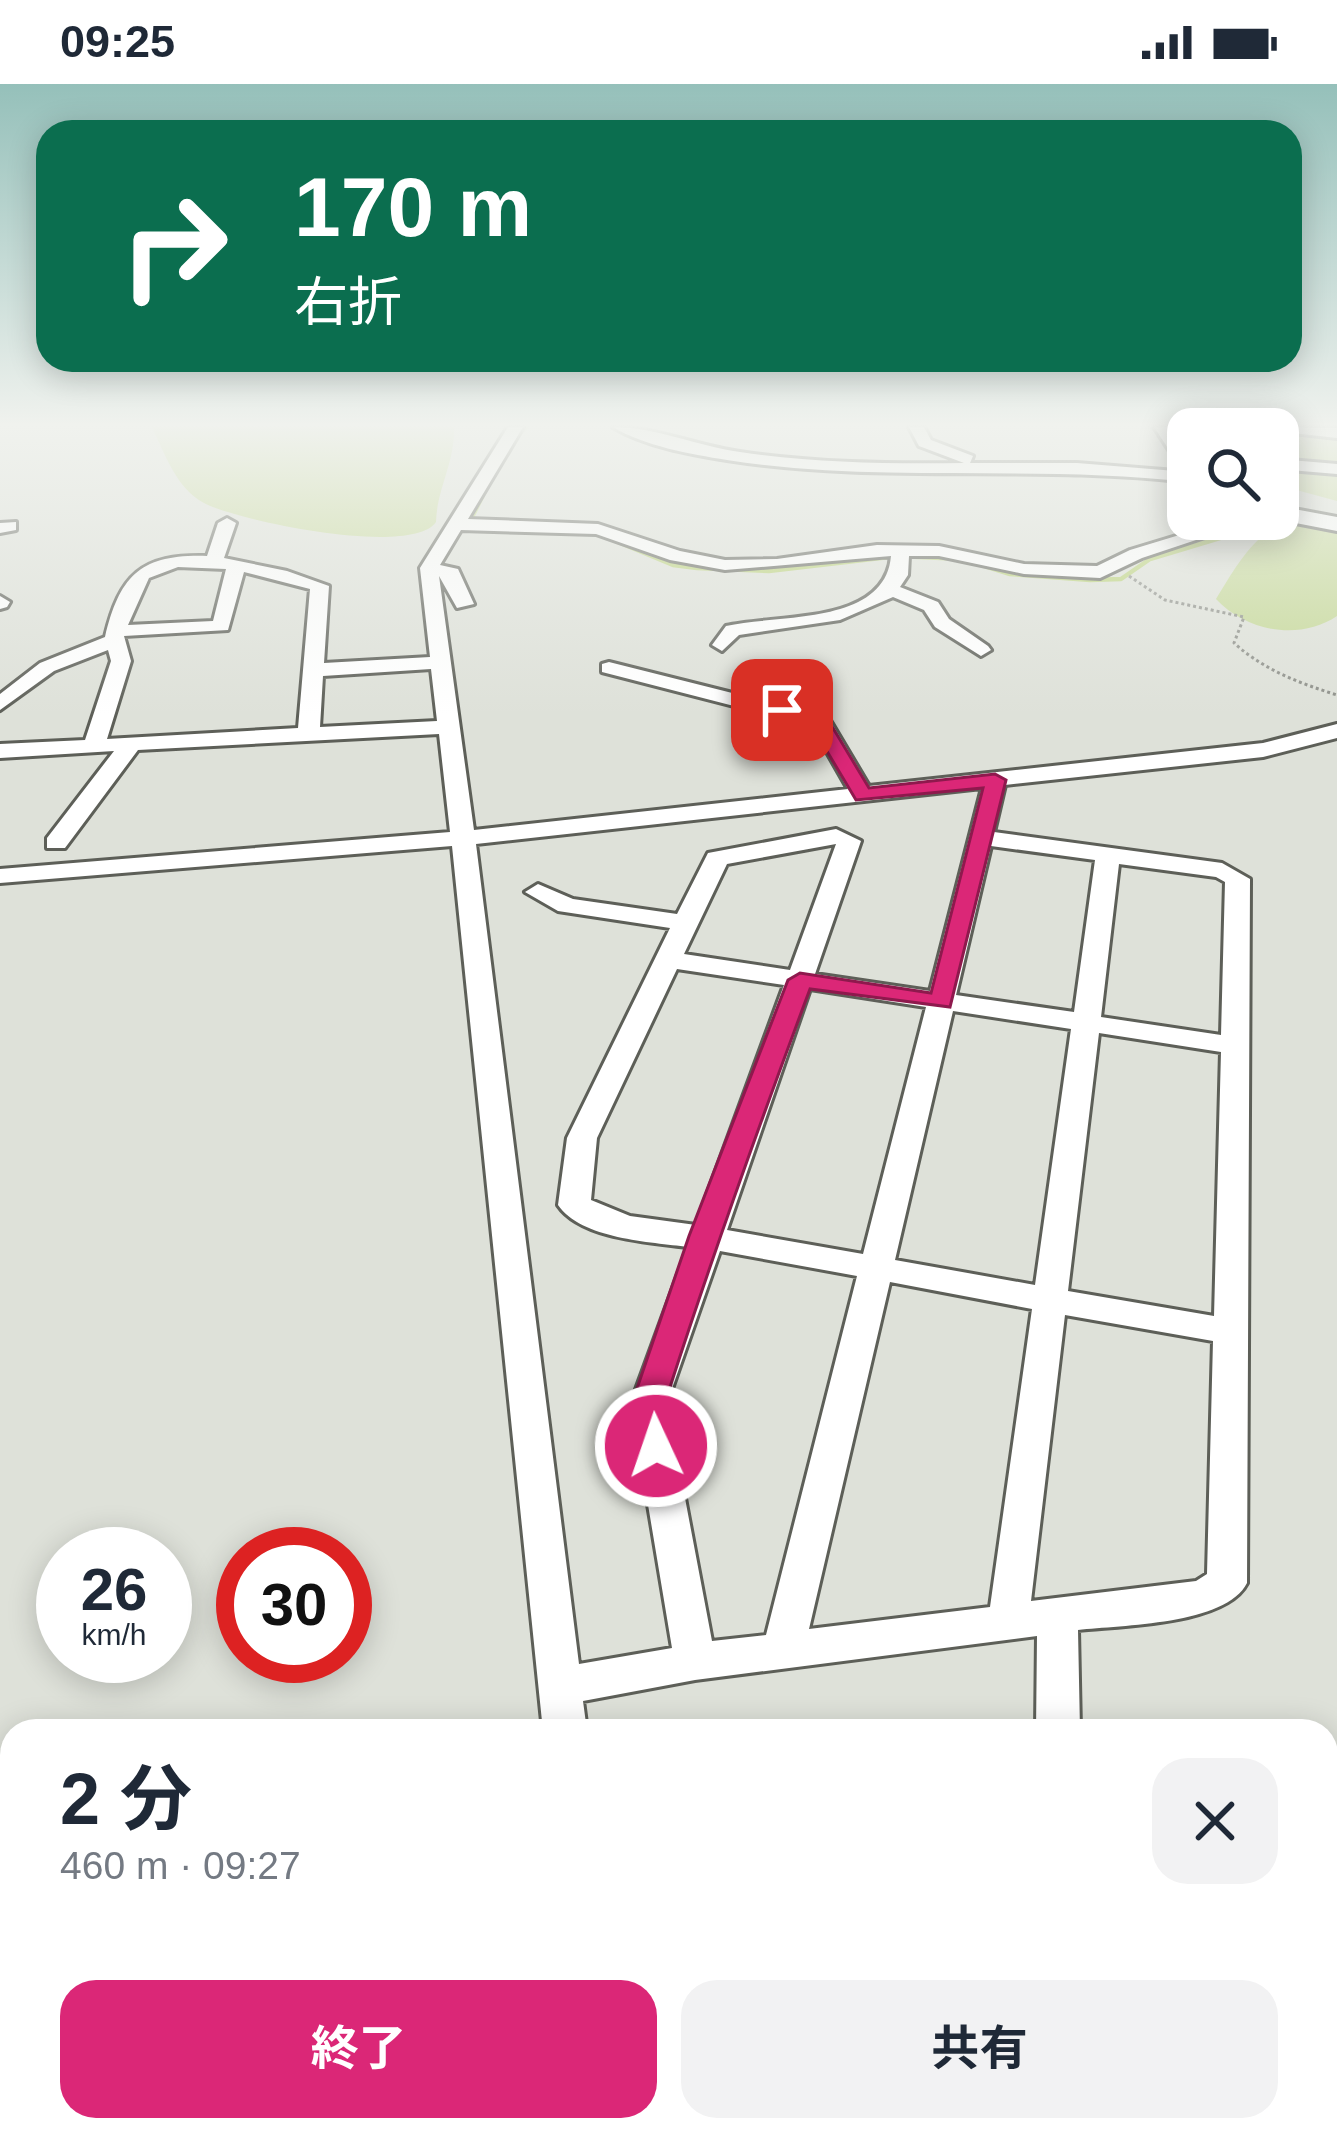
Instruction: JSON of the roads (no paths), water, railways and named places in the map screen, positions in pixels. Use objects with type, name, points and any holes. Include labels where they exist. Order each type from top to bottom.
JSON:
[{"type":"street","points":[[213,564],[227,523]]},
{"type":"street","points":[[564,1719],[429,568],[452,524],[598,529],[676,556],[724,565],[900,550],[955,553],[1063,573],[1118,566],[1136,554],[1182,540]]},
{"type":"street","points":[[147,542],[136,566],[237,564],[320,586],[308,736]]},
{"type":"street","points":[[722,645],[733,630],[859,612],[892,590],[903,569],[900,550]]},
{"type":"street","points":[[0,704],[47,668],[115,635],[220,626],[237,564]]},
{"type":"street","points":[[93,748],[121,661],[115,635],[140,575],[153,568]]},
{"type":"street","points":[[429,568],[451,573],[464,604]]},
{"type":"street","points":[[892,590],[931,606],[942,622],[981,650]]},
{"type":"street","points":[[315,670],[441,662]]},
{"type":"street","points":[[609,668],[820,722],[863,795]]},
{"type":"street","points":[[0,776],[10,750],[447,727]]},
{"type":"street","points":[[0,876],[464,838],[863,795],[1263,750],[1337,731]]},
{"type":"street","points":[[56,843],[130,746]]},
{"type":"street","points":[[783,1651],[995,780]]},
{"type":"street","points":[[695,1663],[649,1403],[704,1236],[849,841],[836,836],[717,858],[582,1138],[574,1205],[591,1216],[704,1236],[876,1269],[1232,1332]]},
{"type":"street","points":[[560,1686],[695,1663],[1203,1597],[1227,1583],[1238,879],[1222,870],[983,838]]},
{"type":"street","points":[[1008,1624],[1108,855]]},
{"type":"street","points":[[538,892],[567,907],[686,923]]},
{"type":"street","points":[[669,960],[1234,1046]]},
{"type":"street","points":[[1058,1618],[1058,1719]]},
{"type":"waterway","points":[[601,535],[673,565],[697,568],[769,571],[898,556],[962,559],[1010,574],[1090,580],[1121,579],[1150,559],[1213,540]]}]
